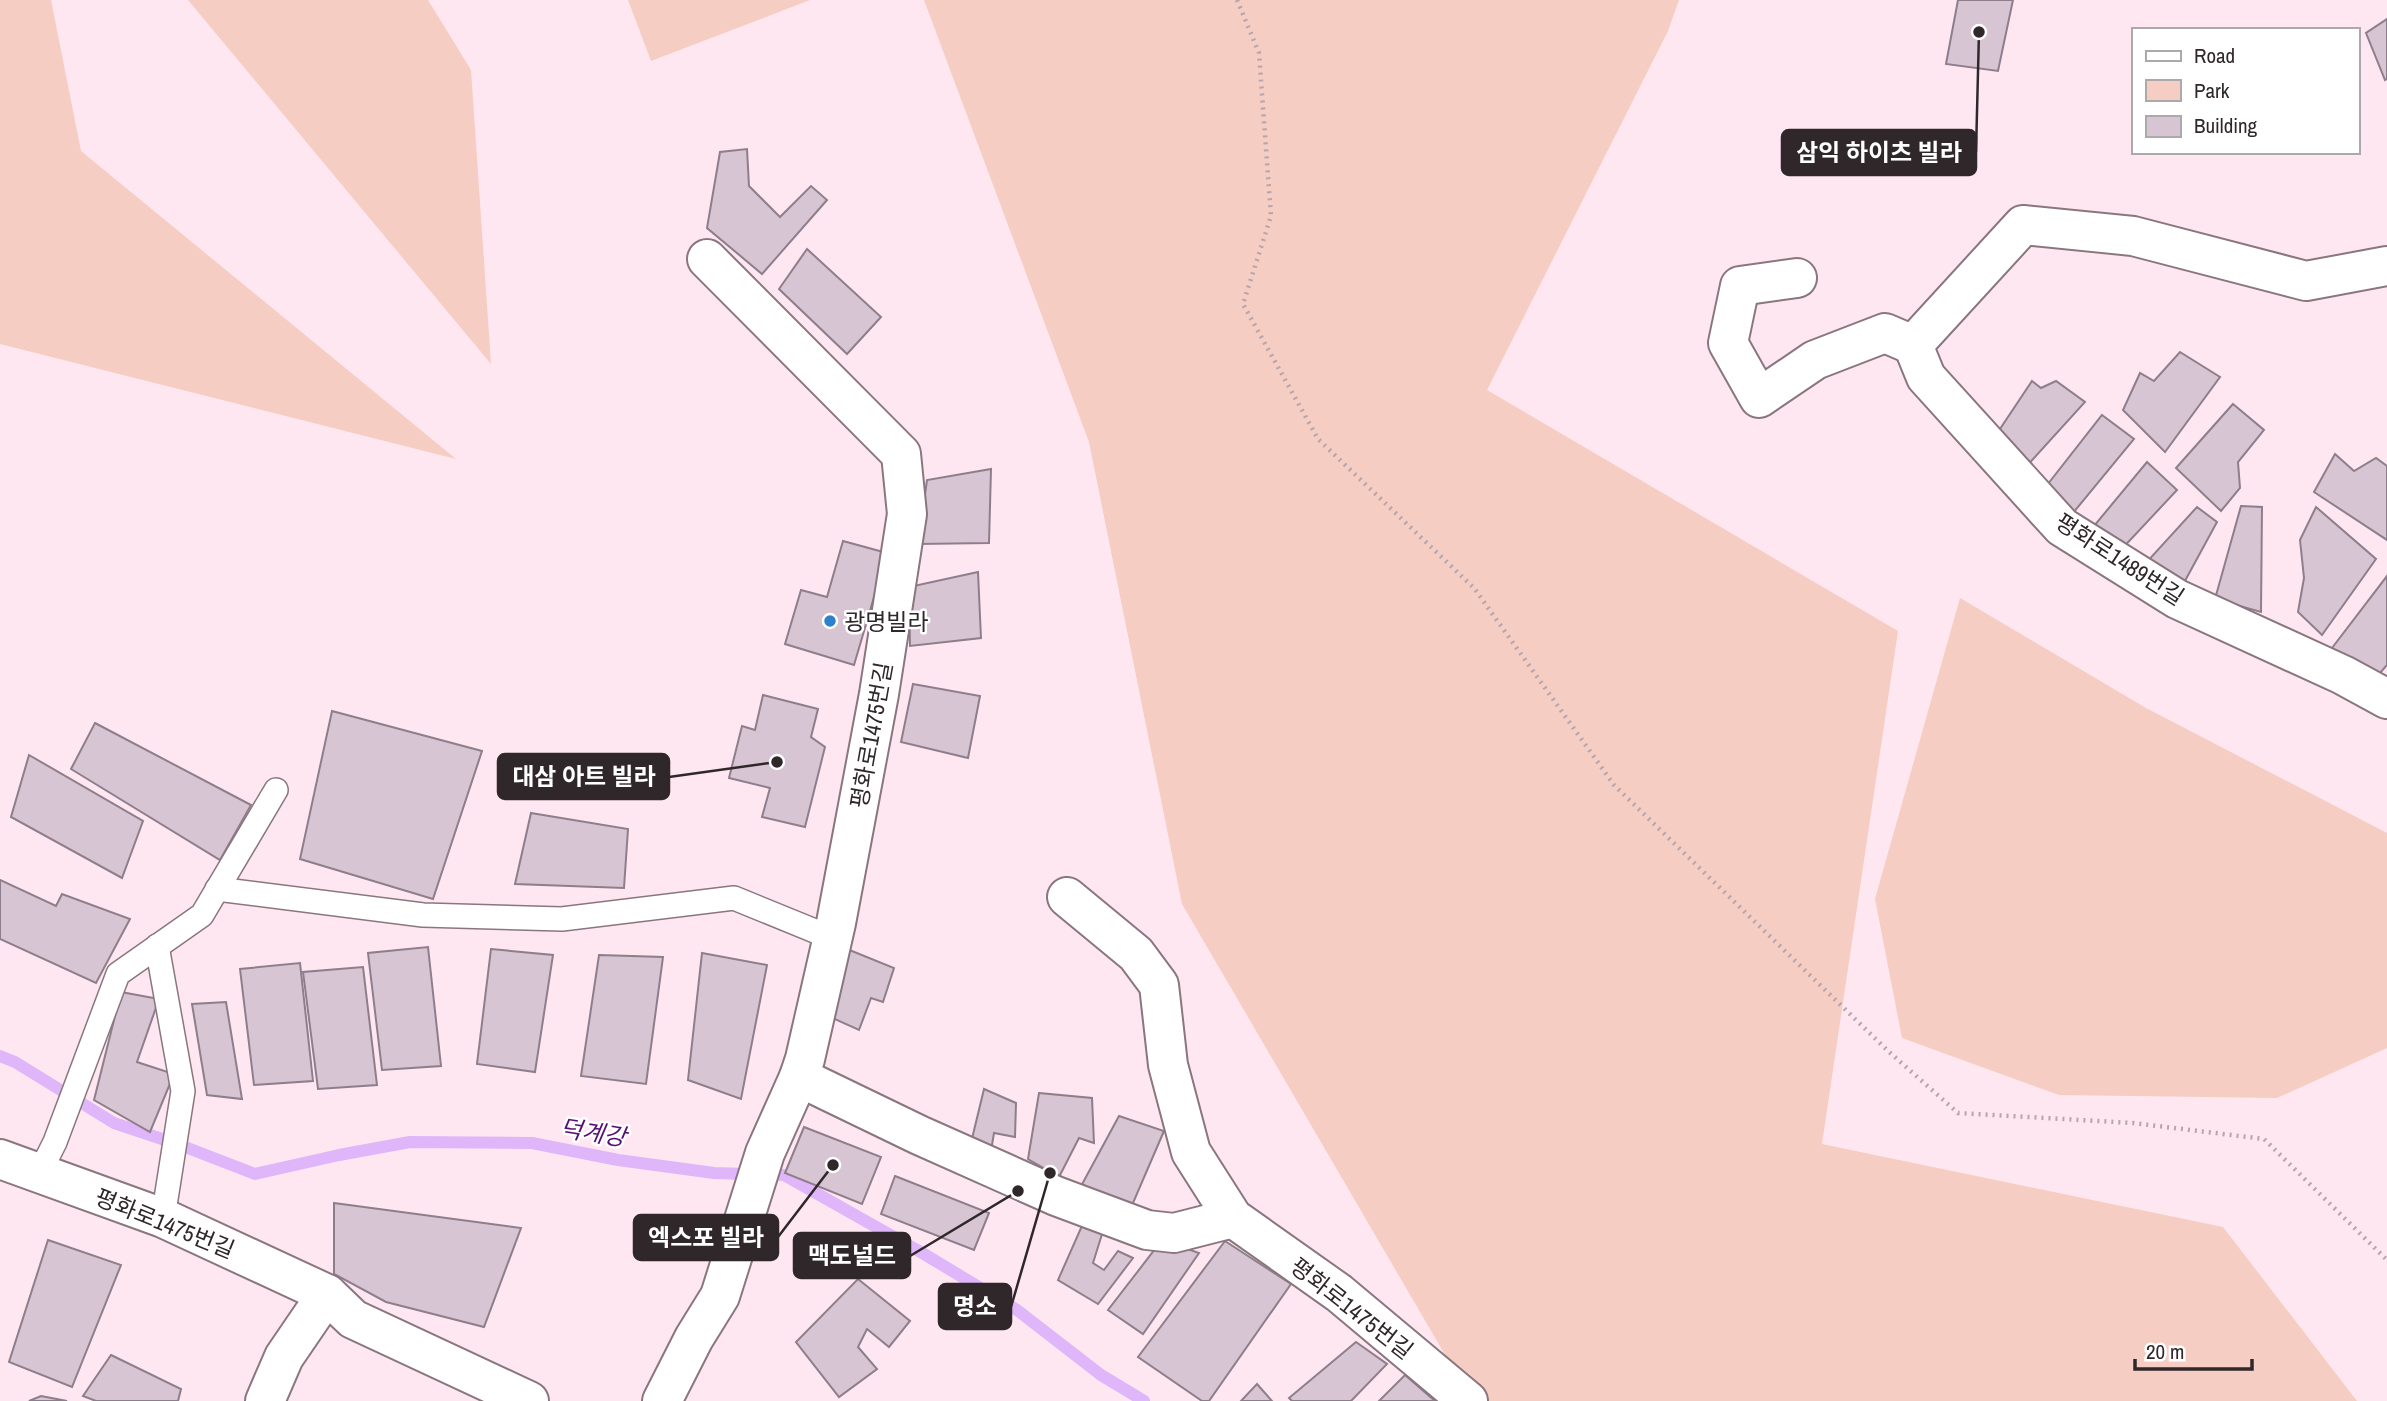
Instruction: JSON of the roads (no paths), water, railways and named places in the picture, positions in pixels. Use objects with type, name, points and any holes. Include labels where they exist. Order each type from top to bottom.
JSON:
[{"type":"street","points":[[1797,278],[1740,286],[1728,343],[1759,398],[1815,360],[1885,333],[1913,345],[2023,225],[2133,236],[2306,281],[2387,266]]},
{"type":"street","name":"평화로1475번길","points":[[662,1401],[694,1338],[720,1296],[765,1153],[799,1077],[832,938],[880,694],[907,513],[901,454],[707,259]]},
{"type":"street","name":"평화로1489번길","points":[[1913,345],[1926,377],[2062,527],[2177,600],[2343,675],[2387,699]]},
{"type":"street","name":"평화로1475번길","points":[[1067,897],[1136,954],[1158,985],[1168,1065],[1191,1152],[1233,1219],[1339,1293],[1468,1401]]},
{"type":"street","points":[[799,1077],[919,1135],[1056,1196],[1147,1230],[1174,1233],[1233,1219]]},
{"type":"street","name":"평화로1475번길","points":[[0,1159],[47,1158],[166,1202],[327,1294],[354,1319],[529,1401]]},
{"type":"street","points":[[265,1401],[284,1357],[327,1294]]},
{"type":"lane","points":[[47,1158],[118,974],[202,915],[276,790]]},
{"type":"lane","points":[[217,889],[423,915],[562,919],[734,898],[832,938]]},
{"type":"lane","points":[[157,946],[183,1091],[166,1202]]},
{"type":"waterway","name":"덕계강","points":[[0,1056],[15,1062],[114,1123],[255,1174],[410,1142],[532,1143],[618,1160],[714,1173],[784,1175],[1017,1310],[1101,1375],[1144,1401]]},
{"type":"place","name":"삼익 하이츠 빌라","points":[[1979,32]]},
{"type":"place","name":"광명빌라","points":[[830,621]]},
{"type":"place","name":"대삼 아트 빌라","points":[[777,762]]},
{"type":"place","name":"엑스포 빌라","points":[[833,1165]]},
{"type":"place","name":"명소","points":[[1050,1173]]},
{"type":"place","name":"맥도널드","points":[[1018,1191]]}]
